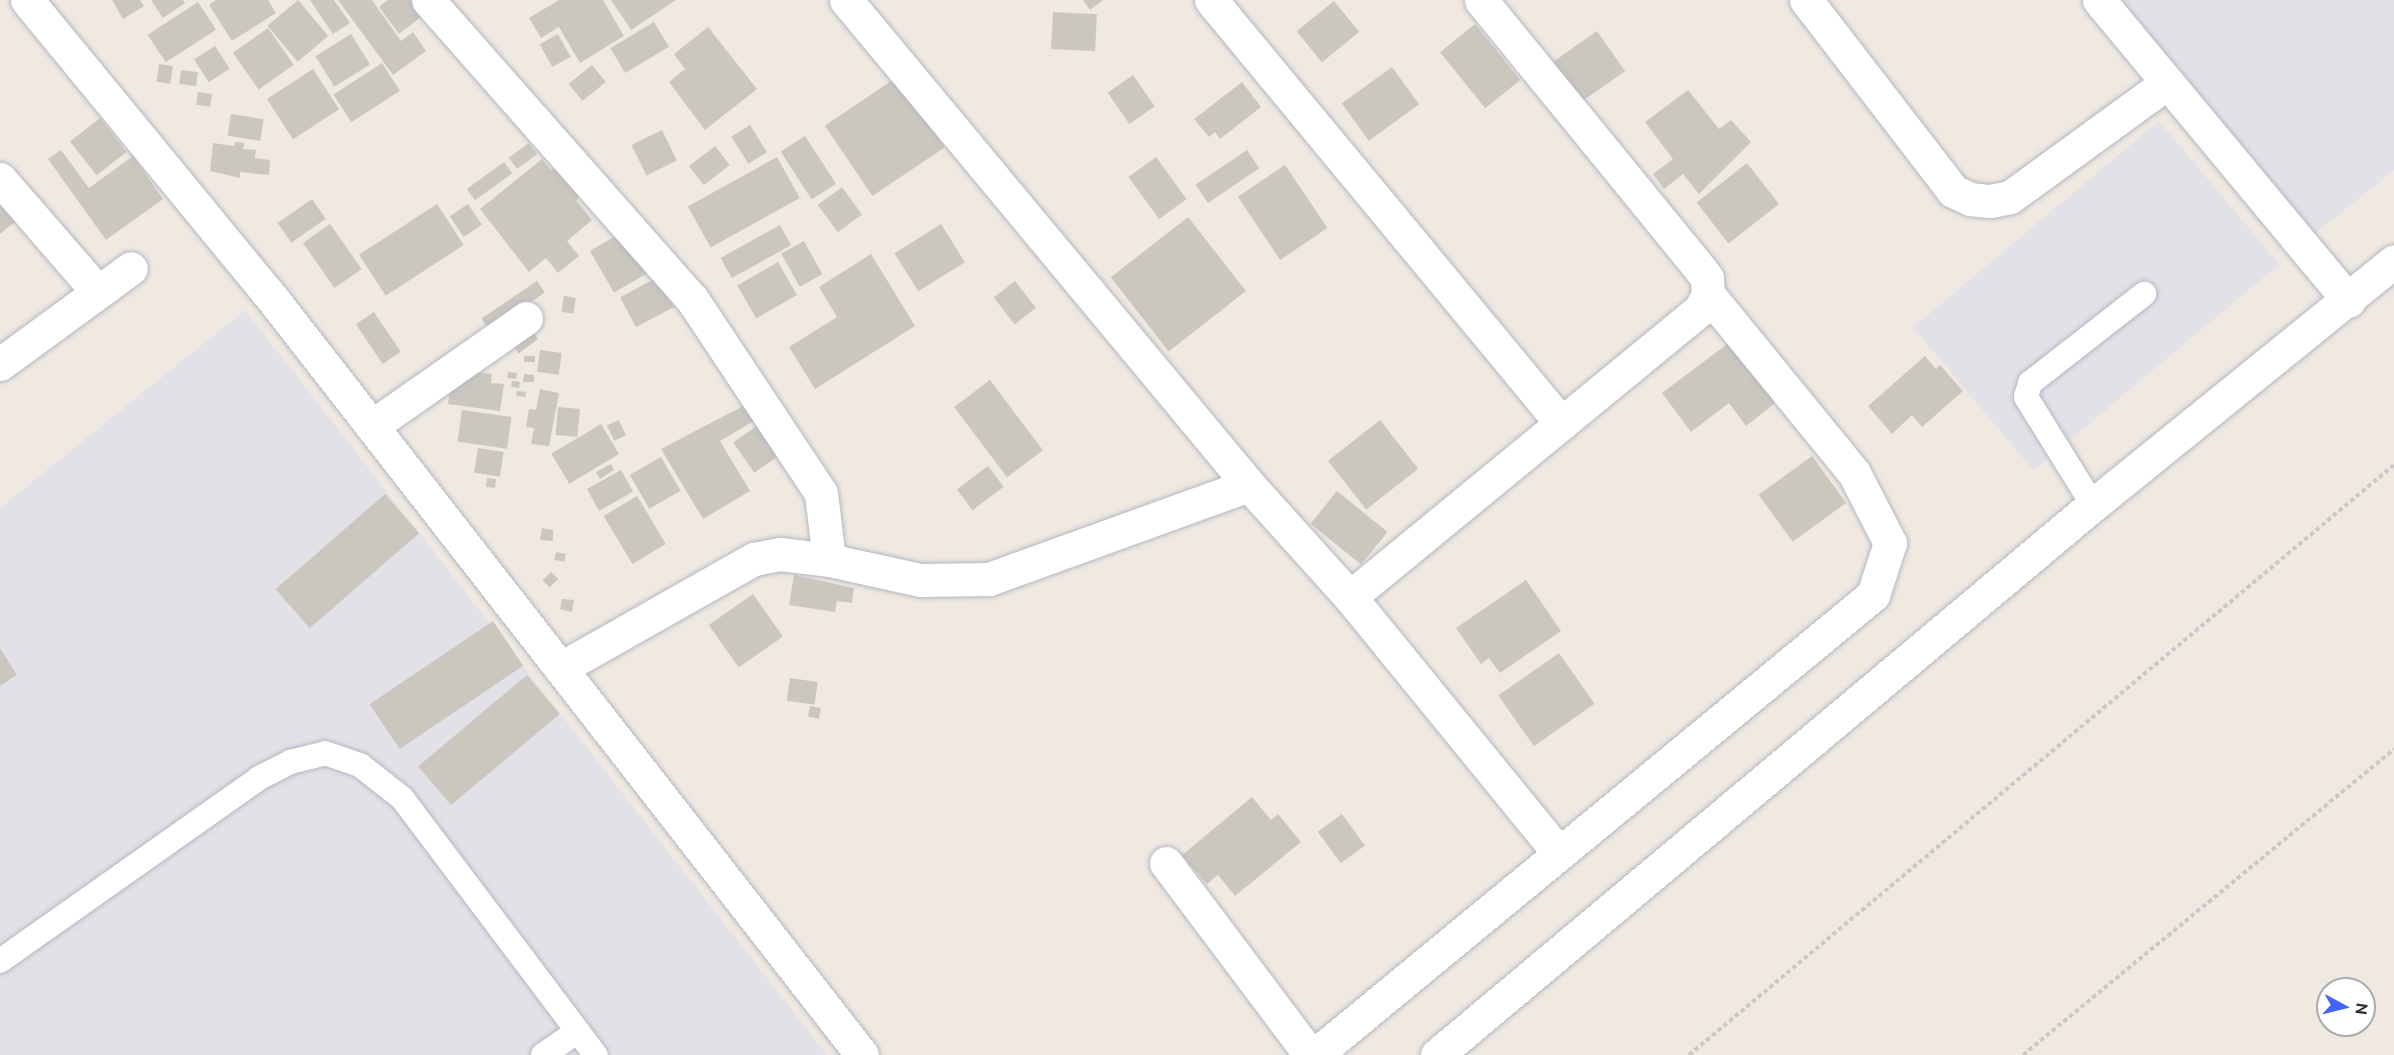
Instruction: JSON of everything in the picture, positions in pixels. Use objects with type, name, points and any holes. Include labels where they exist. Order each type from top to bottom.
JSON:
[{"type":"street","points":[[27,0],[268,293],[862,1055]]},
{"type":"street","points":[[428,0],[692,299],[821,493],[829,560]]},
{"type":"street","points":[[846,0],[1249,485],[1350,597],[1559,853]]},
{"type":"street","points":[[1211,0],[1562,424]]},
{"type":"street","points":[[1350,597],[1700,310],[1708,294],[1707,278],[1701,270],[1481,0]]},
{"type":"street","points":[[1806,0],[1953,191],[1970,199],[1990,201],[2010,197],[2167,83]]},
{"type":"street","points":[[2099,0],[2349,301]]},
{"type":"street","points":[[0,179],[98,292]]},
{"type":"street","points":[[1437,1055],[2092,505],[2349,301],[2394,261]]},
{"type":"street","points":[[0,364],[131,268]]},
{"type":"street","points":[[1315,1055],[1873,595],[1890,543],[1854,473],[1708,294]]},
{"type":"street","points":[[372,426],[526,318]]},
{"type":"street","points":[[561,668],[753,559],[780,554],[829,560],[921,580],[989,579],[1249,485]]},
{"type":"street","points":[[1166,863],[1310,1055]]},
{"type":"lane","points":[[2092,505],[2026,397],[2030,383],[2144,294]]},
{"type":"lane","points":[[0,961],[259,778],[290,762],[325,753],[360,765],[402,798],[596,1055]]},
{"type":"lane","points":[[543,1055],[578,1031]]},
{"type":"path","points":[[1689,1055],[2394,465]]},
{"type":"path","points":[[2023,1055],[2394,748]]},
{"type":"shaded area","points":[[2099,0],[2394,0],[2394,170],[2302,244]]},
{"type":"shaded area","points":[[2159,121],[2279,264],[2033,471],[1913,327]]},
{"type":"shaded area","points":[[245,310],[827,1055],[0,1055],[0,508]]},
{"type":"building","points":[[112,0],[140,0],[144,6],[123,19]]},
{"type":"building","points":[[151,0],[183,0],[185,3],[163,18]]},
{"type":"building","points":[[216,0],[268,0],[276,13],[232,41],[209,5]]},
{"type":"building","points":[[298,0],[328,36],[298,62],[267,26]]},
{"type":"building","points":[[310,0],[334,0],[350,23],[333,34]]},
{"type":"building","points":[[338,0],[372,0],[401,41],[413,32],[426,51],[393,75]]},
{"type":"building","points":[[388,0],[416,0],[426,13],[399,34],[379,7]]},
{"type":"building","points":[[559,0],[603,0],[624,36],[580,63],[559,27],[541,38],[529,18]]},
{"type":"building","points":[[611,0],[676,0],[631,30]]},
{"type":"building","points":[[1083,0],[1103,0],[1090,10]]},
{"type":"building","points":[[1334,1],[1359,32],[1322,62],[1297,31]]},
{"type":"building","points":[[198,2],[216,30],[166,62],[148,35]]},
{"type":"building","points":[[1053,12],[1097,14],[1095,51],[1051,49]]},
{"type":"building","points":[[654,22],[669,47],[625,73],[610,48]]},
{"type":"building","points":[[1475,24],[1520,80],[1485,108],[1440,52]]},
{"type":"building","points":[[708,27],[757,89],[705,130],[669,82],[685,69],[674,54]]},
{"type":"building","points":[[268,28],[294,65],[259,90],[233,53]]},
{"type":"building","points":[[1597,31],[1625,71],[1578,104],[1550,64]]},
{"type":"building","points":[[351,34],[370,65],[334,87],[315,56]]},
{"type":"building","points":[[558,34],[571,57],[552,67],[540,44]]},
{"type":"building","points":[[215,46],[230,69],[209,82],[194,60]]},
{"type":"building","points":[[382,63],[400,91],[351,122],[333,95]]},
{"type":"building","points":[[159,64],[173,66],[170,84],[156,82]]},
{"type":"building","points":[[592,65],[606,82],[583,101],[569,84]]},
{"type":"building","points":[[1392,67],[1419,104],[1369,141],[1342,103]]},
{"type":"building","points":[[313,69],[339,109],[293,139],[267,99]]},
{"type":"building","points":[[181,70],[198,72],[196,86],[179,84]]},
{"type":"building","points":[[1133,75],[1155,106],[1129,124],[1108,93]]},
{"type":"building","points":[[897,77],[945,147],[872,196],[825,126]]},
{"type":"building","points":[[1242,82],[1261,107],[1220,139],[1215,132],[1209,137],[1194,119]]},
{"type":"building","points":[[1688,90],[1719,129],[1731,120],[1751,142],[1699,194],[1683,174],[1664,189],[1653,174],[1673,159],[1645,122]]},
{"type":"building","points":[[198,92],[212,94],[210,107],[196,105]]},
{"type":"building","points":[[231,114],[264,119],[260,141],[228,136]]},
{"type":"building","points":[[100,118],[126,152],[97,175],[70,141]]},
{"type":"building","points":[[750,125],[767,152],[748,164],[731,137]]},
{"type":"building","points":[[662,130],[677,161],[646,175],[631,145]]},
{"type":"building","points":[[805,136],[836,184],[812,200],[781,152]]},
{"type":"building","points":[[235,142],[244,143],[243,149],[256,150],[255,158],[270,160],[269,175],[240,172],[240,178],[210,171],[213,143],[234,146]]},
{"type":"building","points":[[529,143],[537,154],[517,169],[509,158]]},
{"type":"building","points":[[715,146],[730,165],[704,185],[689,166]]},
{"type":"building","points":[[61,150],[89,188],[133,156],[163,199],[106,240],[48,159]]},
{"type":"building","points":[[1247,150],[1259,168],[1208,203],[1196,185]]},
{"type":"building","points":[[777,157],[800,198],[711,248],[688,206]]},
{"type":"building","points":[[1156,157],[1187,199],[1159,219],[1128,177]]},
{"type":"building","points":[[542,159],[551,170],[564,159],[589,190],[576,200],[592,220],[567,241],[579,256],[558,273],[546,258],[529,272],[480,209]]},
{"type":"building","points":[[504,162],[512,173],[475,200],[467,189]]},
{"type":"building","points":[[1747,163],[1779,204],[1729,243],[1697,202]]},
{"type":"building","points":[[1285,165],[1327,228],[1280,260],[1238,197]]},
{"type":"building","points":[[842,187],[862,215],[838,232],[818,205]]},
{"type":"building","points":[[312,199],[326,219],[291,243],[278,223]]},
{"type":"building","points":[[0,200],[16,221],[0,234]]},
{"type":"building","points":[[437,204],[464,245],[386,296],[359,255]]},
{"type":"building","points":[[468,204],[482,225],[464,237],[450,216]]},
{"type":"building","points":[[1188,217],[1246,291],[1169,351],[1111,277]]},
{"type":"building","points":[[330,224],[362,269],[335,288],[303,243]]},
{"type":"building","points":[[941,224],[965,262],[918,291],[894,253]]},
{"type":"building","points":[[780,225],[791,245],[732,278],[721,258]]},
{"type":"building","points":[[628,229],[652,271],[614,293],[590,251]]},
{"type":"building","points":[[804,241],[822,274],[800,287],[781,254]]},
{"type":"building","points":[[871,254],[915,326],[815,389],[789,347],[837,317],[819,287]]},
{"type":"building","points":[[778,262],[797,295],[756,318],[737,286]]},
{"type":"building","points":[[658,277],[674,307],[636,327],[620,297]]},
{"type":"building","points":[[537,281],[545,293],[489,330],[481,318]]},
{"type":"building","points":[[1015,281],[1036,308],[1015,324],[994,298]]},
{"type":"building","points":[[564,296],[576,298],[573,314],[561,312]]},
{"type":"building","points":[[374,312],[401,352],[383,364],[356,324]]},
{"type":"building","points":[[532,331],[538,339],[519,353],[513,345]]},
{"type":"building","points":[[1738,336],[1783,397],[1746,426],[1729,403],[1691,432],[1662,393]]},
{"type":"building","points":[[540,350],[562,353],[559,375],[537,372]]},
{"type":"building","points":[[524,356],[535,356],[535,362],[524,362]]},
{"type":"building","points":[[1925,356],[1936,369],[1940,365],[1963,391],[1922,427],[1912,415],[1892,434],[1868,406]]},
{"type":"building","points":[[459,370],[492,374],[491,383],[504,384],[500,411],[448,404],[452,377]]},
{"type":"building","points":[[508,372],[517,373],[516,379],[507,378]]},
{"type":"building","points":[[524,374],[534,375],[534,382],[523,382]]},
{"type":"building","points":[[990,380],[1043,450],[1007,477],[954,407]]},
{"type":"building","points":[[512,381],[520,382],[519,388],[511,387]]},
{"type":"building","points":[[540,389],[559,393],[549,446],[531,444],[534,428],[526,427],[529,409],[536,410]]},
{"type":"building","points":[[517,391],[526,392],[525,397],[516,396]]},
{"type":"building","points":[[745,405],[754,421],[720,441],[750,491],[703,519],[661,449]]},
{"type":"building","points":[[558,407],[580,409],[577,437],[556,435]]},
{"type":"building","points":[[462,410],[512,417],[507,449],[458,442]]},
{"type":"building","points":[[619,420],[626,436],[614,441],[607,425]]},
{"type":"building","points":[[1380,420],[1418,469],[1366,509],[1328,461]]},
{"type":"building","points":[[761,423],[782,453],[754,473],[733,443]]},
{"type":"building","points":[[601,424],[619,454],[569,484],[551,454]]},
{"type":"building","points":[[478,448],[504,452],[500,477],[474,473]]},
{"type":"building","points":[[1812,456],[1846,503],[1793,542],[1759,495]]},
{"type":"building","points":[[661,457],[680,491],[649,509],[630,475]]},
{"type":"building","points":[[611,464],[614,470],[600,479],[596,472]]},
{"type":"building","points":[[988,466],[1004,487],[973,510],[957,489]]},
{"type":"building","points":[[621,470],[633,492],[599,511],[587,489]]},
{"type":"building","points":[[487,478],[496,479],[495,488],[486,487]]},
{"type":"building","points":[[1337,491],[1388,532],[1361,565],[1311,524]]},
{"type":"building","points":[[385,494],[419,533],[310,628],[276,589]]},
{"type":"building","points":[[637,496],[666,544],[632,564],[604,516]]},
{"type":"building","points":[[542,528],[553,530],[553,541],[540,540]]},
{"type":"building","points":[[556,552],[566,554],[564,562],[554,560]]},
{"type":"building","points":[[551,572],[558,579],[550,588],[543,580]]},
{"type":"building","points":[[794,575],[854,588],[852,603],[837,601],[835,612],[789,605]]},
{"type":"building","points":[[1526,580],[1561,631],[1500,673],[1489,658],[1481,664],[1456,628]]},
{"type":"building","points":[[753,594],[783,637],[739,668],[709,625]]},
{"type":"building","points":[[562,599],[574,600],[572,612],[560,609]]},
{"type":"building","points":[[493,621],[523,666],[400,749],[369,704]]},
{"type":"building","points":[[0,648],[17,675],[0,686]]},
{"type":"building","points":[[1559,653],[1595,704],[1534,746],[1498,695]]},
{"type":"building","points":[[527,675],[560,714],[451,805],[418,766]]},
{"type":"building","points":[[790,678],[818,682],[815,705],[787,701]]},
{"type":"building","points":[[810,706],[821,708],[819,719],[808,717]]},
{"type":"building","points":[[1252,797],[1271,820],[1278,814],[1301,842],[1235,896],[1218,875],[1207,884],[1182,855]]},
{"type":"building","points":[[1342,814],[1365,846],[1341,863],[1318,832]]}]
